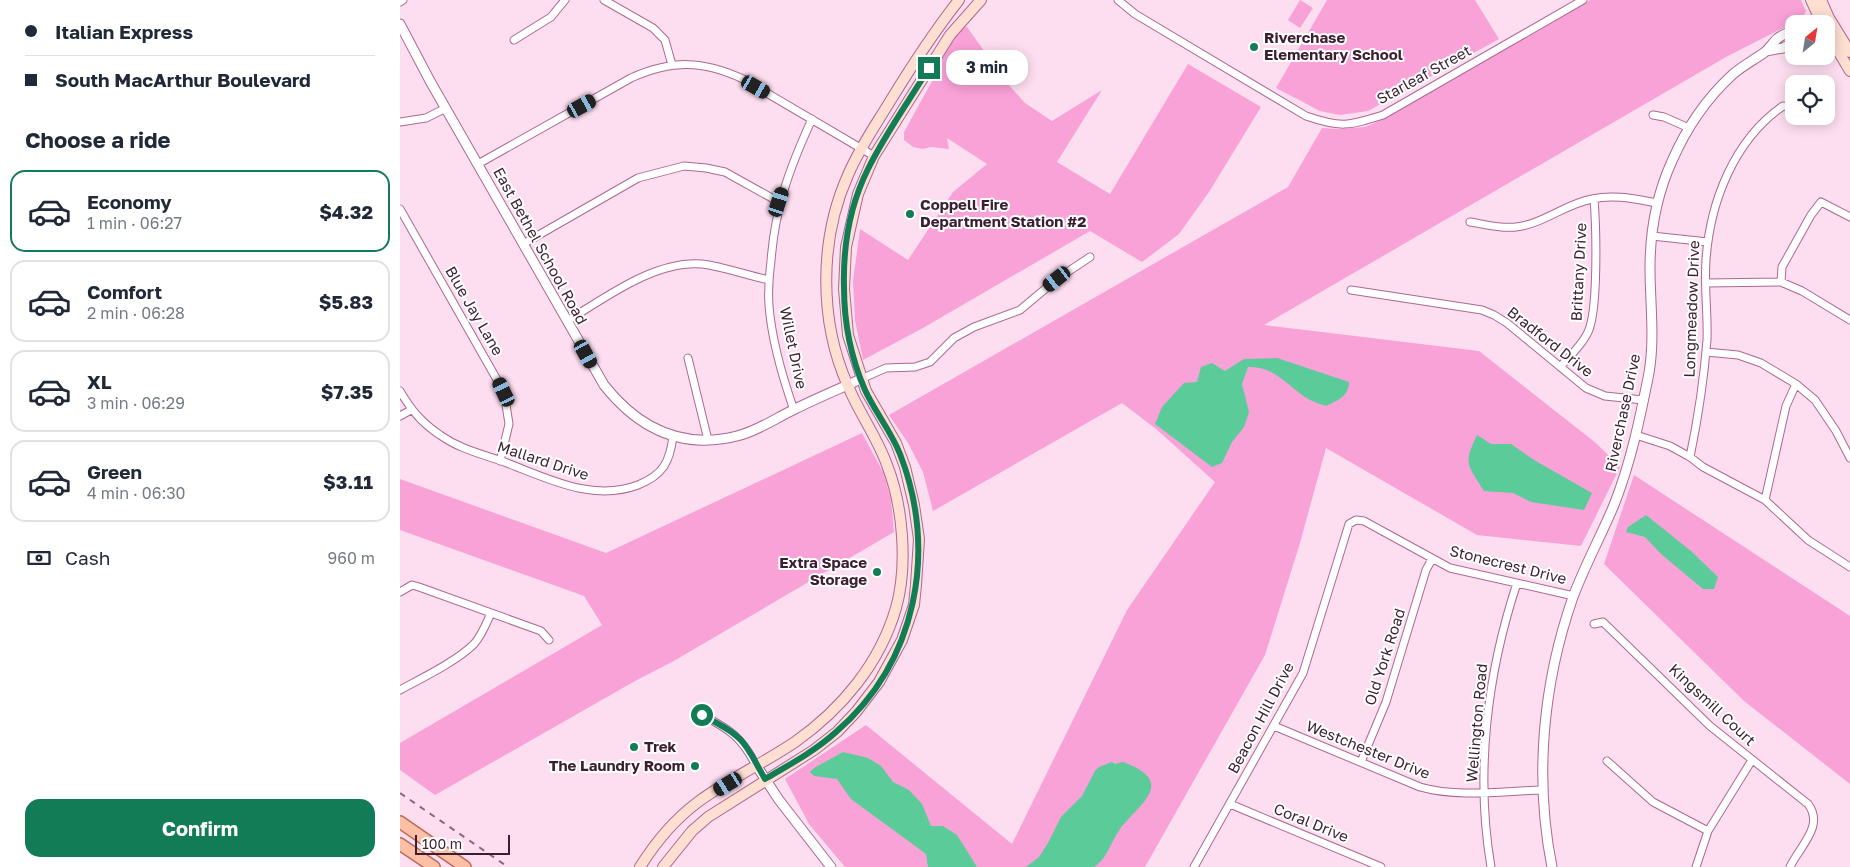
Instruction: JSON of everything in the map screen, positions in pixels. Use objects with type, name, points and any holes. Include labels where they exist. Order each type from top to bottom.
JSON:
[{"type":"main road","points":[[640,867],[659,840],[700,800],[794,742],[820,723],[844,699],[864,673],[882,643],[896,607],[900,589],[902,545],[898,500],[887,464],[847,385],[831,334],[827,261],[830,232],[837,203],[848,174],[861,148],[933,33],[959,0]]},
{"type":"main road","points":[[663,867],[692,831],[708,817],[765,779],[814,750],[837,732],[856,712],[879,682],[902,640],[914,605],[919,540],[912,489],[896,443],[861,380],[848,334],[844,262],[849,225],[858,194],[874,156],[950,35],[981,0]]},
{"type":"main road","points":[[1811,0],[1820,15]]},
{"type":"main road","points":[[1822,0],[1823,15]]},
{"type":"main road","points":[[1835,34],[1850,52]]},
{"type":"main road","points":[[1835,46],[1850,71]]},
{"type":"main road","points":[[864,673],[879,682]]},
{"type":"main road","points":[[401,824],[465,867]]},
{"type":"main road","points":[[659,840],[674,853]]},
{"type":"main road","points":[[400,844],[434,867]]},
{"type":"street","points":[[514,40],[551,17],[565,0]]},
{"type":"street","points":[[604,0],[653,28],[665,40],[672,65]]},
{"type":"street","name":"Starleaf Street","points":[[1118,0],[1135,14],[1306,116],[1330,124],[1353,124],[1383,115],[1584,0]]},
{"type":"street","name":"East Bethel School Road","points":[[400,24],[567,321],[604,385],[619,404],[654,429],[673,436],[708,440],[736,436],[752,431],[861,380]]},
{"type":"street","name":"Riverchase Drive","points":[[1552,867],[1543,790],[1544,737],[1548,704],[1560,639],[1574,596],[1585,567],[1614,506],[1629,463],[1636,435],[1650,370],[1652,341],[1650,268],[1657,203],[1671,163],[1689,128],[1710,99],[1732,74],[1766,51],[1778,38],[1785,34]]},
{"type":"street","name":"Riverchase Drive","points":[[1766,51],[1785,47]]},
{"type":"street","points":[[478,164],[631,78],[654,69],[672,65],[705,66],[722,70],[743,79],[874,156]]},
{"type":"street","name":"Longmeadow Drive","points":[[1690,457],[1701,397],[1706,352],[1706,262],[1710,226],[1721,187],[1741,151],[1769,116],[1785,106]]},
{"type":"street","points":[[400,122],[426,118],[446,108]]},
{"type":"street","points":[[1653,115],[1664,117],[1689,128]]},
{"type":"street","name":"Willet Drive","points":[[794,410],[782,374],[774,338],[769,306],[769,280],[772,237],[779,202],[792,161],[812,119]]},
{"type":"street","points":[[523,244],[638,178],[684,166],[725,172],[779,202]]},
{"type":"street","points":[[1470,222],[1515,227],[1545,218],[1594,198],[1618,196],[1657,203]]},
{"type":"street","name":"Brittany Drive","points":[[1560,367],[1587,335],[1593,316],[1596,224],[1594,198]]},
{"type":"street","points":[[1781,282],[1782,267],[1821,202],[1850,217]]},
{"type":"street","name":"Blue Jay Lane","points":[[400,209],[504,392],[509,424],[500,461]]},
{"type":"street","points":[[1652,236],[1708,242]]},
{"type":"street","points":[[861,380],[886,368],[915,367],[930,362],[954,338],[974,326],[1020,310],[1057,279],[1090,257]]},
{"type":"street","points":[[567,321],[638,279],[665,268],[682,264],[703,264],[769,280]]},
{"type":"street","points":[[1706,283],[1781,282],[1802,291],[1850,320]]},
{"type":"street","name":"Bradford Drive","points":[[1352,290],[1482,310],[1507,323],[1586,388],[1596,393],[1618,398],[1643,400]]},
{"type":"street","points":[[1706,352],[1743,356],[1761,363],[1796,384],[1815,400],[1836,431],[1850,458]]},
{"type":"street","points":[[688,358],[708,440]]},
{"type":"street","points":[[1765,500],[1786,406],[1796,384]]},
{"type":"street","name":"Mallard Drive","points":[[400,391],[411,410],[452,444],[469,452],[500,461],[570,487],[590,491],[611,492],[650,481],[664,468],[671,454],[673,436]]},
{"type":"street","points":[[400,416],[411,410]]},
{"type":"street","points":[[1636,435],[1670,446],[1703,467],[1765,500],[1776,508],[1808,540],[1850,567]]},
{"type":"street","name":"Stonecrest Drive","points":[[1356,520],[1364,521],[1450,568],[1574,596]]},
{"type":"street","name":"Beacon Hill Drive","points":[[1194,867],[1303,673],[1349,524],[1356,520]]},
{"type":"street","name":"Old York Road","points":[[1362,762],[1386,702],[1426,570],[1432,559]]},
{"type":"street","name":"Wellington Road","points":[[1491,867],[1485,816],[1485,747],[1490,695],[1499,645],[1517,583]]},
{"type":"street","points":[[400,592],[412,586],[419,587],[541,631],[549,640]]},
{"type":"street","points":[[400,690],[465,652],[484,630],[491,613]]},
{"type":"street","name":"Kingsmill Court","points":[[1594,624],[1603,622],[1710,726],[1813,810],[1815,819],[1813,827],[1790,867]]},
{"type":"street","points":[[702,715],[723,726],[747,747],[756,765],[779,800],[831,867]]},
{"type":"street","name":"Westchester Drive","points":[[1274,726],[1420,787],[1434,791],[1543,790]]},
{"type":"street","points":[[1696,867],[1708,831],[1752,760]]},
{"type":"street","points":[[1608,761],[1653,802],[1708,831]]},
{"type":"street","name":"Coral Drive","points":[[1230,804],[1381,867]]},
{"type":"shaded area","points":[[1300,0],[1313,8],[1300,28],[1288,20]]},
{"type":"shaded area","points":[[1327,0],[1475,0],[1499,39],[1368,111],[1340,115],[1320,111],[1276,88]]},
{"type":"shaded area","points":[[1590,0],[1801,0],[1806,11],[1804,15],[1785,15],[1785,27],[1726,57],[1264,325],[1479,351],[1596,443],[1620,467],[1581,546],[1477,535],[1326,448],[1300,543],[1265,655],[1145,867],[845,867],[809,824],[785,779],[866,725],[1012,844],[1127,610],[1215,482],[1156,429],[1122,403],[933,511],[923,472],[908,443],[889,415],[1288,187],[1322,128],[1365,127],[1388,117]]},
{"type":"shaded area","points":[[967,27],[1007,83],[1025,103],[1052,121],[1102,90],[1057,162],[1110,194],[1188,64],[1261,107],[1209,192],[1179,234],[1142,262],[1090,231],[923,328],[863,360],[855,320],[853,281],[860,229],[908,260],[953,192],[987,164],[947,138],[949,149],[913,147],[904,140],[904,132],[936,74],[933,69],[960,28]]},
{"type":"shaded area","points":[[1277,358],[1349,382],[1347,391],[1338,400],[1326,406],[1308,399],[1273,373],[1248,367],[1242,384],[1249,412],[1244,427],[1232,442],[1222,463],[1212,467],[1155,424],[1162,407],[1184,383],[1197,382],[1201,367],[1212,363],[1225,371],[1244,359]]},
{"type":"shaded area","points":[[862,433],[884,474],[891,500],[894,532],[672,662],[635,681],[435,795],[400,770],[400,743],[602,625],[584,596],[400,530],[400,479],[606,553]]},
{"type":"shaded area","points":[[1477,435],[1491,444],[1511,444],[1534,460],[1592,493],[1584,510],[1531,502],[1513,493],[1484,491],[1469,464],[1470,452]]},
{"type":"shaded area","points":[[1634,475],[1850,616],[1850,784],[1744,701],[1604,564]]},
{"type":"shaded area","points":[[1646,515],[1691,551],[1718,577],[1714,589],[1703,589],[1661,554],[1645,537],[1626,532],[1628,527]]},
{"type":"shaded area","points":[[843,752],[868,758],[881,766],[893,782],[909,790],[922,804],[931,826],[943,826],[957,835],[977,867],[928,867],[926,854],[851,799],[837,779],[814,776],[810,772]]},
{"type":"shaded area","points":[[1112,762],[1115,764],[1123,762],[1139,770],[1148,777],[1151,785],[1149,794],[1144,802],[1120,829],[1103,859],[1094,867],[1026,867],[1039,857],[1061,817],[1082,796],[1095,771],[1099,767]]},
{"type":"railway","points":[[400,793],[508,867]]},
{"type":"place","name":"Riverchase Elementary School","points":[[1254,47]]},
{"type":"place","name":"Coppell Fire Department Station #2","points":[[910,214]]},
{"type":"place","name":"Extra Space Storage","points":[[877,572]]},
{"type":"place","name":"Trek","points":[[634,747]]},
{"type":"place","name":"The Laundry Room","points":[[695,766]]},
{"type":"route","points":[[702,715],[723,726],[747,747],[765,779],[814,750],[837,732],[856,712],[879,682],[902,640],[914,605],[918,558],[919,540],[912,489],[896,443],[866,391],[854,359],[848,334],[844,262],[849,225],[867,169],[929,68]]}]
